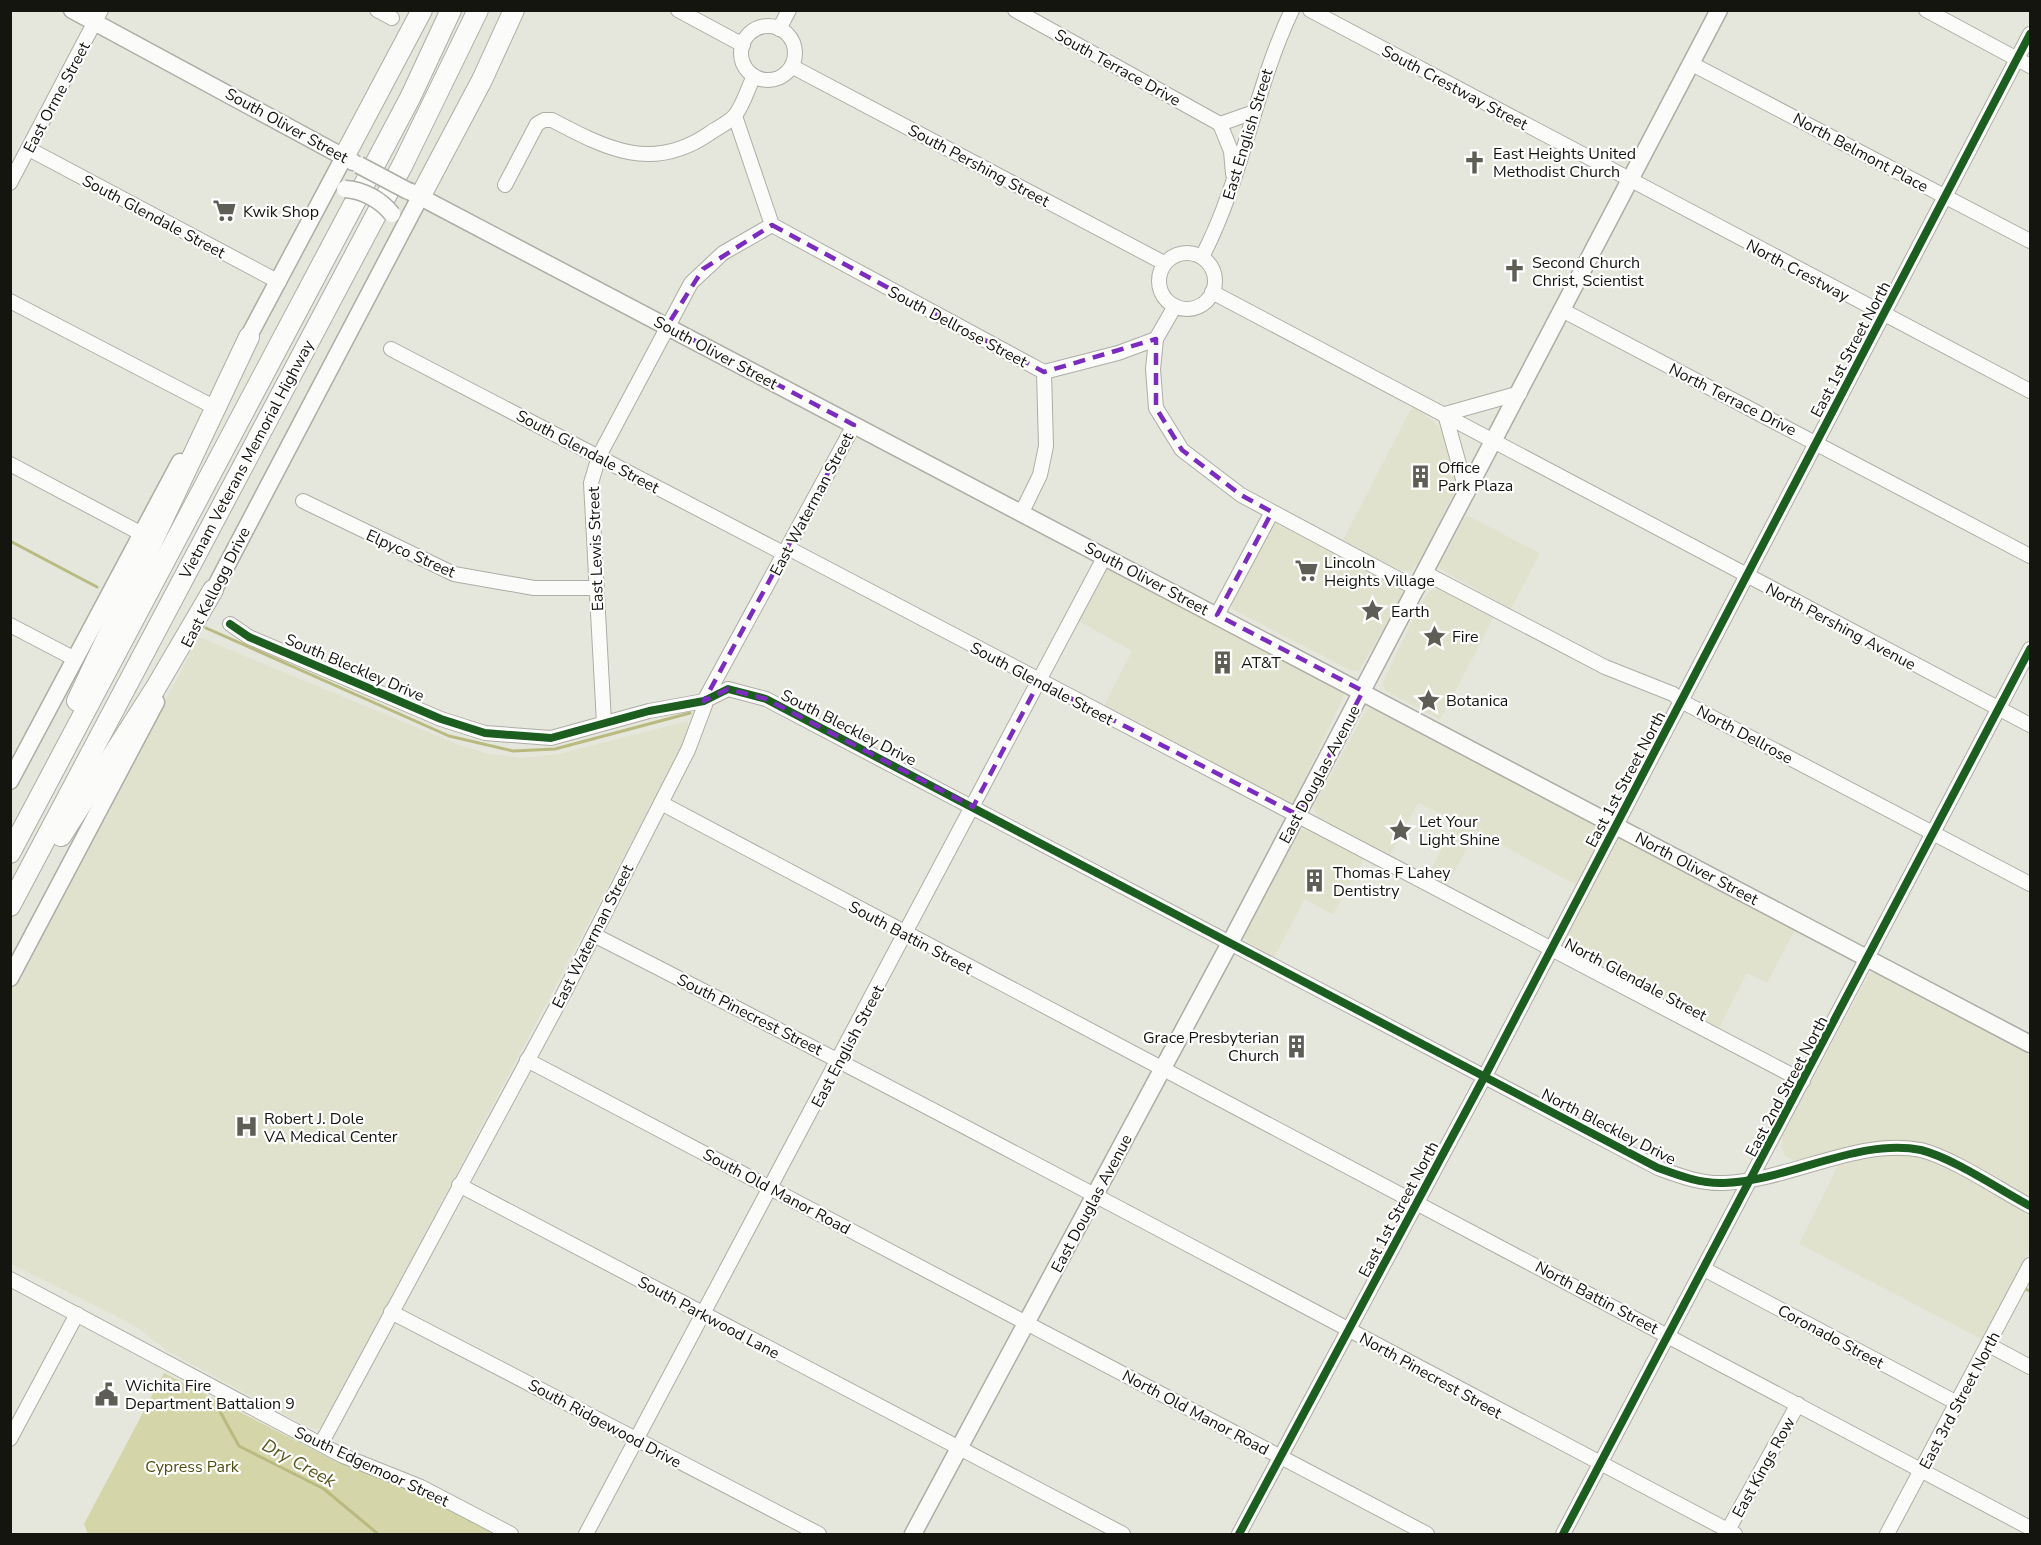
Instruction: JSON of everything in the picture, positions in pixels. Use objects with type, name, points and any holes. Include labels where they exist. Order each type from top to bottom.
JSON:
[{"type":"highway","points":[[352,161],[422,10]]},
{"type":"highway","name":"Vietnam Veterans Memorial Highway","points":[[10,853],[405,107],[451,10]]},
{"type":"highway","name":"Vietnam Veterans Memorial Highway","points":[[10,906],[412,145],[478,10]]},
{"type":"highway","points":[[414,194],[482,80],[514,10]]},
{"type":"highway","points":[[10,843],[249,337]]},
{"type":"highway","points":[[10,921],[213,590]]},
{"type":"main road","name":"South Oliver Street","points":[[72,10],[97,16],[352,161],[1363,691]]},
{"type":"main road","name":"East Douglas Avenue","points":[[913,1534],[1298,815],[1719,10]]},
{"type":"main road","points":[[10,781],[321,202],[352,161]]},
{"type":"main road","points":[[321,202],[345,189],[363,192],[379,201],[392,214],[396,243]]},
{"type":"main road","name":"East Kellogg Drive","points":[[10,978],[396,243],[414,194]]},
{"type":"main road","name":"North Oliver Street","points":[[1363,691],[2031,1044]]},
{"type":"street","points":[[377,10],[392,18]]},
{"type":"street","points":[[678,10],[743,45]]},
{"type":"street","points":[[779,29],[789,10]]},
{"type":"street","name":"South Terrace Drive","points":[[1015,10],[1220,124]]},
{"type":"street","name":"East English Street","points":[[1202,257],[1234,182],[1273,50],[1292,10]]},
{"type":"street","name":"South Crestway Street","points":[[1310,10],[1631,180]]},
{"type":"street","points":[[1926,10],[2031,66]]},
{"type":"street","name":"East Orme Street","points":[[10,183],[97,16]]},
{"type":"street","points":[[761,28],[779,29],[793,42],[795,51],[793,67],[772,80],[754,76],[743,63],[743,45],[752,32],[761,28]]},
{"type":"street","name":"East 1st Street North","points":[[1239,1534],[1484,1077],[2031,34]]},
{"type":"street","name":"North Belmont Place","points":[[1692,64],[2031,241]]},
{"type":"street","name":"South Pershing Street","points":[[793,67],[1164,263]]},
{"type":"street","points":[[505,185],[537,124],[544,120],[552,120],[614,151],[639,155],[662,154],[700,140],[735,116],[754,76]]},
{"type":"street","points":[[1234,182],[1231,151],[1220,124],[1254,112]]},
{"type":"street","points":[[735,116],[771,225]]},
{"type":"street","name":"South Glendale Street","points":[[29,149],[279,282]]},
{"type":"street","name":"North Crestway","points":[[1631,180],[2031,392]]},
{"type":"street","name":"East Lewis Street","points":[[604,723],[591,483],[598,456],[690,282],[703,268],[723,253],[771,225]]},
{"type":"street","name":"South Dellrose Street","points":[[771,225],[1044,372],[1156,339]]},
{"type":"street","points":[[1183,253],[1202,257],[1214,274],[1212,292],[1203,304],[1194,308],[1175,306],[1163,296],[1159,287],[1159,277],[1164,263],[1183,253]]},
{"type":"street","points":[[1212,292],[1494,442]]},
{"type":"street","points":[[10,301],[210,405]]},
{"type":"street","points":[[1175,306],[1156,339],[1153,369],[1156,408],[1182,450],[1241,495],[1417,589]]},
{"type":"street","name":"North Terrace Drive","points":[[1562,310],[2031,556]]},
{"type":"street","name":"South Glendale Street","points":[[391,349],[1298,815]]},
{"type":"street","points":[[1022,513],[1040,475],[1047,446],[1044,372]]},
{"type":"street","points":[[1445,414],[1520,393]]},
{"type":"street","points":[[1445,414],[1467,493]]},
{"type":"street","name":"East Waterman Street","points":[[321,1444],[594,934],[688,750],[705,705],[704,701],[854,424]]},
{"type":"street","name":"North Pershing Avenue","points":[[1494,442],[2031,725]]},
{"type":"street","points":[[10,464],[142,534]]},
{"type":"street","name":"Elpyco Street","points":[[303,501],[454,574],[534,588],[596,588]]},
{"type":"street","points":[[1217,615],[1272,512]]},
{"type":"street","name":"East English Street","points":[[586,1534],[1105,556]]},
{"type":"street","name":"North Dellrose","points":[[1425,573],[1605,667],[1673,694],[1681,701],[2031,884]]},
{"type":"street","name":"South Bleckley Drive","points":[[230,624],[249,638],[441,718],[485,733],[551,738],[604,723],[704,701],[728,688],[766,699],[1230,943]]},
{"type":"street","points":[[10,625],[75,659]]},
{"type":"street","name":"East 2nd Street North","points":[[1563,1534],[2031,649]]},
{"type":"street","name":"South Battin Street","points":[[661,803],[1162,1068]]},
{"type":"street","name":"North Glendale Street","points":[[1298,815],[1803,1081]]},
{"type":"street","name":"South Pinecrest Street","points":[[594,934],[1096,1196]]},
{"type":"street","name":"North Bleckley Drive","points":[[1230,943],[1658,1168],[1692,1180],[1722,1184],[1751,1181],[1874,1148],[1900,1148],[1922,1150],[2031,1206]]},
{"type":"street","name":"South Old Manor Road","points":[[526,1060],[1028,1323]]},
{"type":"street","name":"North Battin Street","points":[[1162,1068],[2031,1528]]},
{"type":"street","name":"South Parkwood Lane","points":[[459,1185],[1123,1534]]},
{"type":"street","name":"North Pinecrest Street","points":[[1096,1196],[1732,1532]]},
{"type":"street","name":"East 3rd Street North","points":[[1887,1534],[2031,1266]]},
{"type":"street","name":"Coronado Street","points":[[1704,1269],[1958,1403]]},
{"type":"street","name":"South Edgemoor Street","points":[[10,1279],[321,1444],[421,1487],[511,1534]]},
{"type":"street","name":"South Ridgewood Drive","points":[[392,1312],[819,1534]]},
{"type":"street","points":[[10,1439],[77,1314]]},
{"type":"street","name":"North Old Manor Road","points":[[1028,1323],[1427,1534]]},
{"type":"street","points":[[1989,1345],[2031,1367]]},
{"type":"street","name":"East Kings Row","points":[[1732,1532],[1798,1404]]},
{"type":"highlighted area","points":[[772,225],[1044,372],[1156,339],[1156,408],[1182,450],[1241,495],[1272,512],[1217,615],[1363,691],[1298,815],[1039,682],[973,807],[766,699],[728,689],[704,701],[854,425],[667,326],[703,269]]},
{"type":"shaded area","points":[[1413,405],[1438,426],[1450,449],[1455,477],[1454,493],[1420,562],[1411,570],[1401,570],[1342,542]]},
{"type":"shaded area","points":[[1466,515],[1540,553],[1511,609],[1440,569],[1440,564]]},
{"type":"shaded area","points":[[1276,523],[1402,590],[1400,601],[1359,671],[1350,670],[1232,609],[1231,603],[1272,526]]},
{"type":"shaded area","points":[[1110,566],[1344,690],[1343,698],[1293,803],[1289,804],[1104,705],[1132,651],[1079,621],[1106,568]]},
{"type":"shaded area","points":[[1441,587],[1495,615],[1440,720],[1386,691],[1382,684],[1421,603],[1428,592]]},
{"type":"shaded area","name":"Robert J. Dole VA Medical Center","points":[[199,637],[459,745],[486,753],[522,758],[558,754],[688,721],[687,736],[680,750],[324,1425],[317,1429],[307,1427],[166,1350],[138,1328],[116,1316],[11,1264],[11,990]]},
{"type":"shaded area","points":[[1371,707],[1604,829],[1576,885],[1476,831],[1447,886],[1428,875],[1456,821],[1418,803],[1390,855],[1317,816],[1313,807],[1366,710]]},
{"type":"shaded area","points":[[1309,827],[1365,857],[1333,915],[1305,899],[1274,957],[1243,939],[1299,831]]},
{"type":"shaded area","points":[[1618,838],[1796,928],[1767,983],[1747,973],[1719,1028],[1562,947],[1560,943]]},
{"type":"shaded area","points":[[1870,973],[1879,973],[2030,1053],[2030,1250],[1983,1340],[1799,1244],[1845,1151],[1796,1162],[1784,1155],[1781,1136]]},
{"type":"green space","name":"Cypress Park","points":[[164,1373],[339,1463],[389,1474],[511,1534],[88,1534],[84,1524]]},
{"type":"waterway","points":[[10,541],[97,587]]},
{"type":"waterway","points":[[206,628],[449,736],[513,751],[555,749],[690,713]]},
{"type":"waterway","points":[[2021,1287],[2030,1291]]},
{"type":"waterway","name":"Dry Creek","points":[[218,1408],[239,1446],[324,1489],[378,1534]]},
{"type":"cycle path","points":[[1239,1534],[1487,1072],[2030,34]]},
{"type":"cycle path","points":[[230,624],[249,637],[441,719],[485,733],[551,738],[649,711],[704,701],[728,689],[766,699],[1658,1168],[1699,1181],[1724,1183],[1773,1175],[1873,1149],[1921,1150],[1947,1160],[2030,1206]]},
{"type":"cycle path","points":[[1563,1534],[2030,649]]},
{"type":"place","name":"East Heights United Methodist Church","points":[[1475,162]]},
{"type":"place","name":"Kwik Shop","points":[[225,211]]},
{"type":"place","name":"Second Church Christ, Scientist","points":[[1514,271]]},
{"type":"place","name":"Office Park Plaza","points":[[1420,476]]},
{"type":"place","name":"Lincoln Heights Village","points":[[1306,571]]},
{"type":"place","name":"Earth","points":[[1373,611]]},
{"type":"place","name":"Fire","points":[[1434,636]]},
{"type":"place","name":"AT&T","points":[[1223,662]]},
{"type":"place","name":"Botanica","points":[[1428,700]]},
{"type":"place","name":"Let Your Light Shine","points":[[1401,830]]},
{"type":"place","name":"Thomas F Lahey Dentistry","points":[[1315,881]]},
{"type":"place","name":"Grace Presbyterian Church","points":[[1297,1046]]},
{"type":"place","name":"Robert J. Dole VA Medical Center","points":[[246,1127]]},
{"type":"place","name":"Wichita Fire Department Battalion 9","points":[[107,1394]]}]
